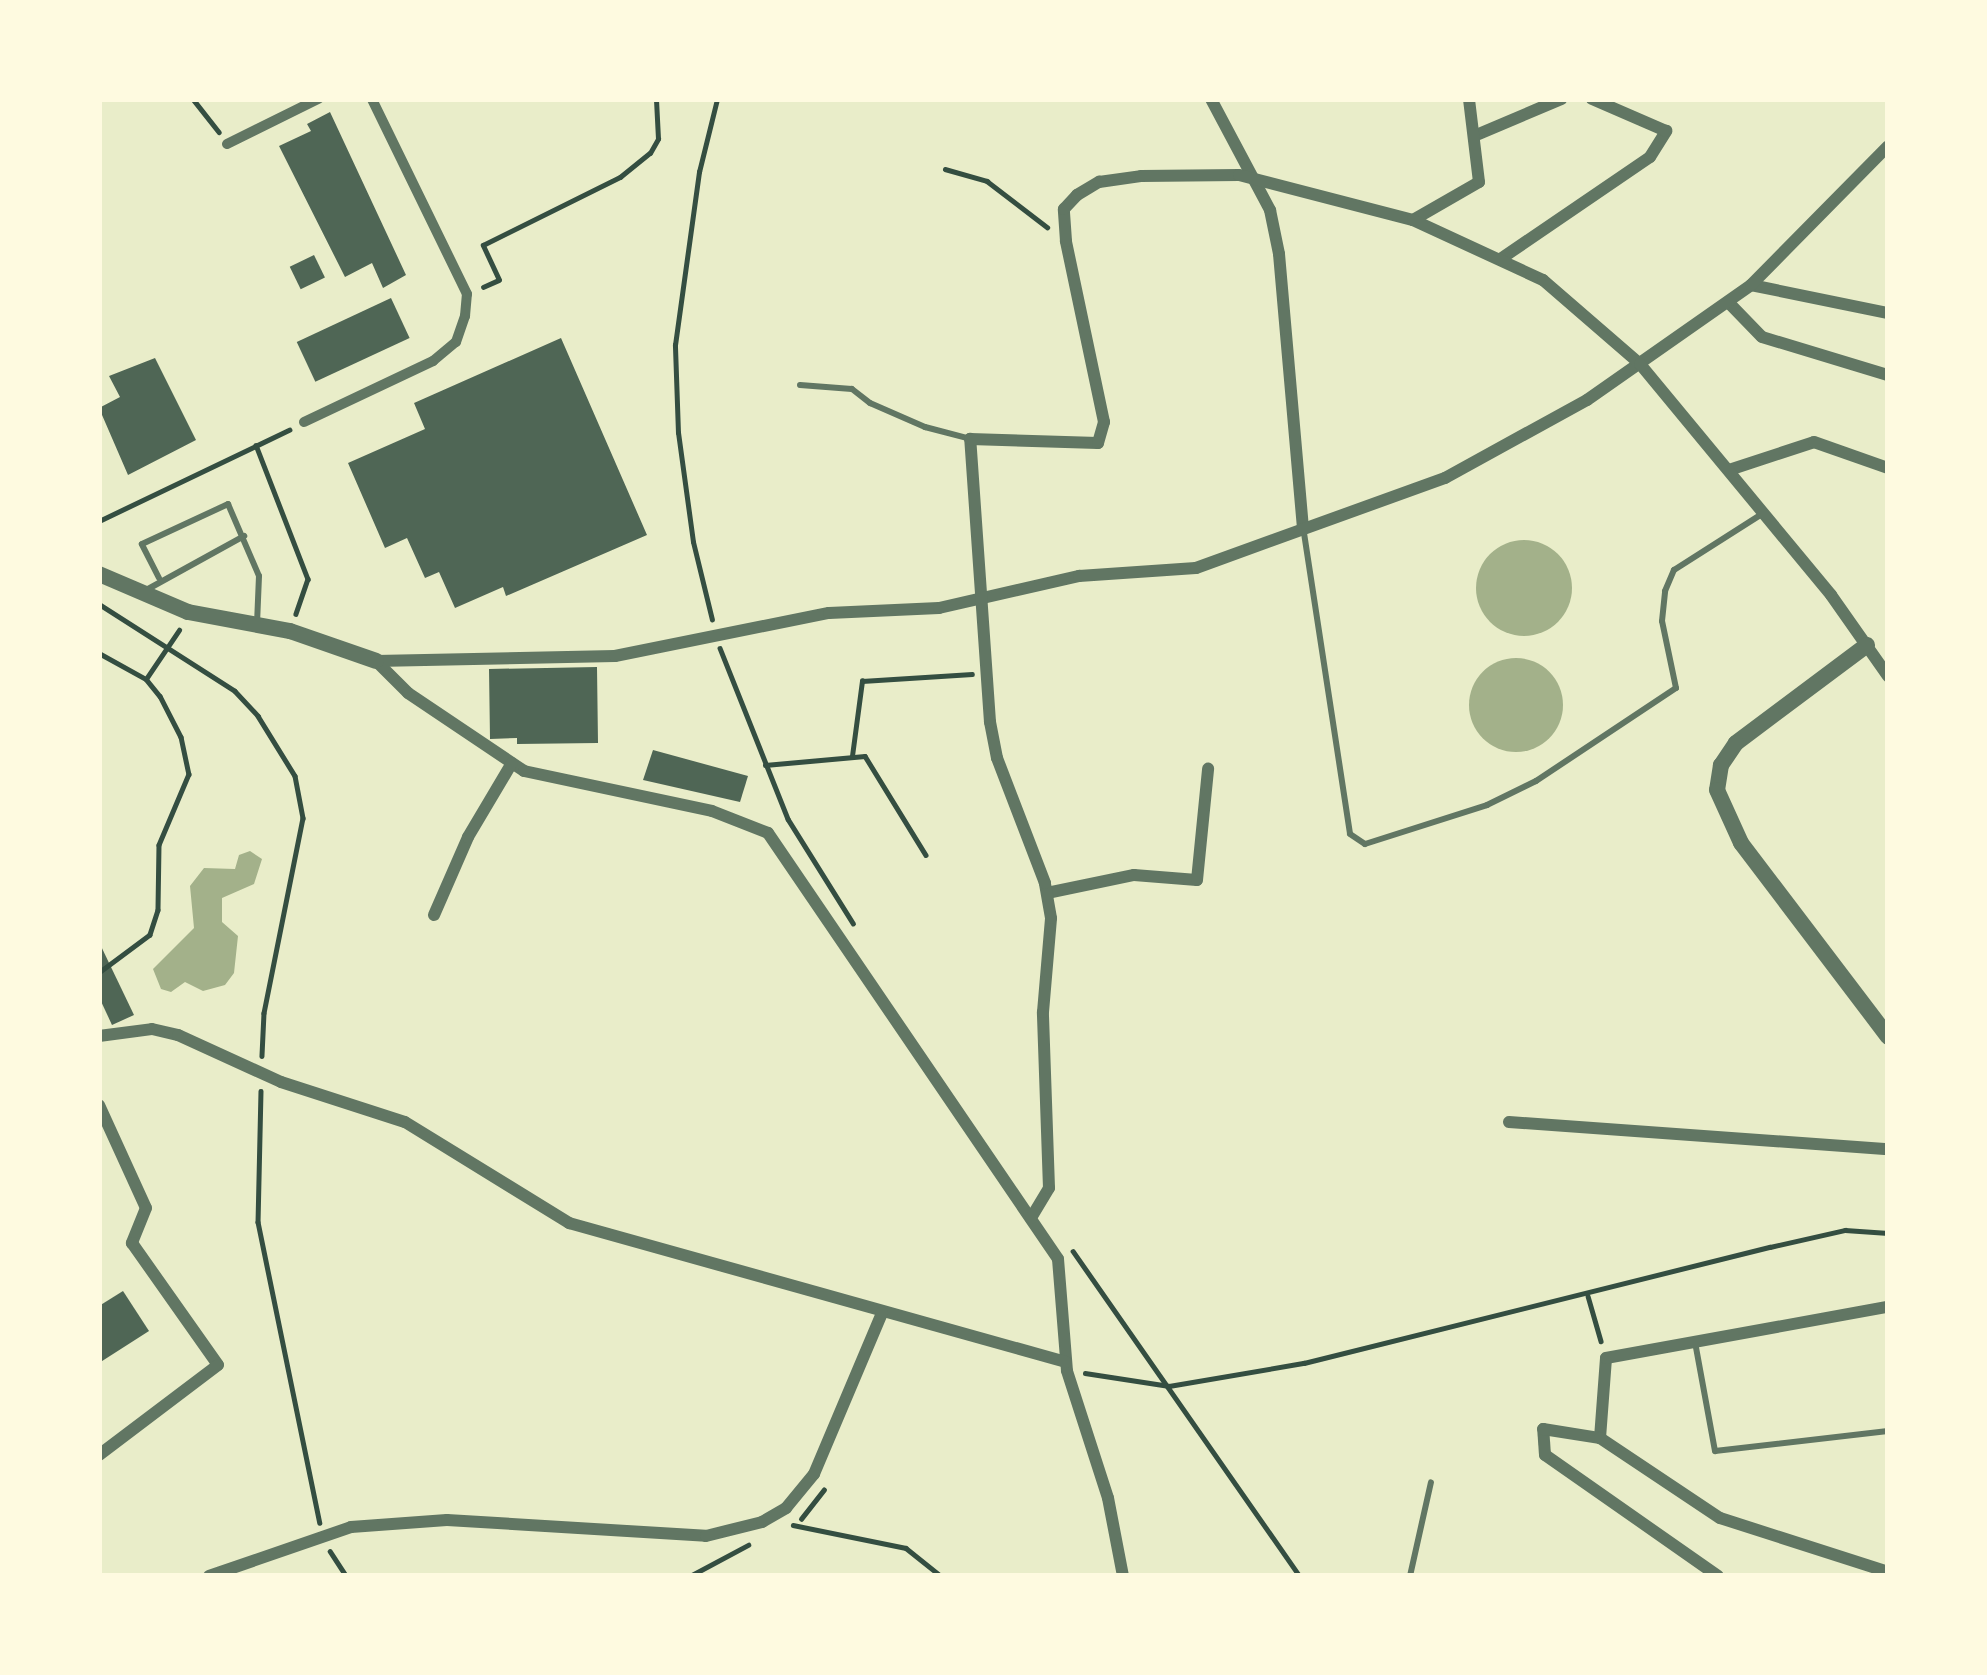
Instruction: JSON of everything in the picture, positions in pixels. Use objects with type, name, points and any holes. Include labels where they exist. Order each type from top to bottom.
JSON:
[{"type":"street","points":[[227,144],[318,99]]},
{"type":"street","points":[[304,422],[433,361],[456,342],[466,294],[372,99]]},
{"type":"street","points":[[1211,99],[1259,181],[1279,254],[1303,529]]},
{"type":"street","points":[[1413,220],[1479,182],[1469,99]]},
{"type":"street","points":[[1474,136],[1561,99]]},
{"type":"street","points":[[1502,258],[1650,157],[1666,131],[1644,117],[1592,99]]},
{"type":"street","points":[[1644,117],[1648,99]]},
{"type":"street","points":[[99,574],[188,612],[290,631],[376,661],[615,656],[830,613],[981,601],[1079,576],[1196,568],[1445,478],[1523,439],[1751,285],[1888,146]]},
{"type":"street","points":[[1031,1218],[1049,1188],[1043,1012],[1052,956],[1047,893],[997,758],[984,674],[970,439],[1098,442],[1104,422],[1066,241],[1064,209],[1099,182],[1209,175],[1259,181],[1413,220],[1543,280],[1640,364],[1729,470],[1888,676]]},
{"type":"street","points":[[1751,285],[1888,313]]},
{"type":"street","points":[[1729,302],[1762,337],[1888,375]]},
{"type":"street","points":[[1729,470],[1814,442],[1888,468]]},
{"type":"street","points":[[1868,645],[1736,743],[1720,765],[1717,790],[1742,843],[1888,1037]]},
{"type":"street","points":[[376,661],[408,693],[524,771],[712,811],[768,833],[1058,1259],[1066,1367],[1108,1498],[1123,1576]]},
{"type":"street","points":[[434,916],[468,837],[512,764]]},
{"type":"street","points":[[1047,893],[1134,875],[1198,880],[1208,770]]},
{"type":"street","points":[[99,1036],[152,1029],[178,1035],[260,1072],[426,1131],[504,1187],[568,1223],[1066,1367]]},
{"type":"street","points":[[99,1105],[146,1208],[132,1243],[218,1365],[99,1455]]},
{"type":"street","points":[[1509,1122],[1888,1149]]},
{"type":"street","points":[[1600,1438],[1606,1358],[1888,1307]]},
{"type":"street","points":[[209,1576],[235,1572],[324,1534],[447,1520],[706,1536],[762,1522],[786,1508],[814,1474],[882,1313]]},
{"type":"street","points":[[1718,1576],[1545,1455],[1543,1429],[1600,1438],[1720,1518],[1888,1572]]},
{"type":"street","points":[[1846,1576],[1854,1563]]},
{"type":"lane","points":[[800,385],[852,389],[870,403],[925,427],[970,439]]},
{"type":"lane","points":[[159,578],[142,544],[228,504],[259,576],[257,623]]},
{"type":"lane","points":[[1303,529],[1351,834],[1365,844],[1487,805],[1536,781],[1676,688],[1662,621],[1665,591],[1674,570],[1763,513]]},
{"type":"lane","points":[[143,593],[159,578],[244,536]]},
{"type":"lane","points":[[1695,1339],[1715,1451],[1888,1431]]},
{"type":"lane","points":[[1410,1576],[1431,1482]]},
{"type":"path","points":[[193,99],[227,144]]},
{"type":"path","points":[[466,294],[499,280],[483,245],[638,166],[658,139],[656,99]]},
{"type":"path","points":[[717,99],[699,172],[675,345],[679,433],[693,542],[715,634],[788,819],[862,938]]},
{"type":"path","points":[[945,169],[987,182],[1066,241]]},
{"type":"path","points":[[99,520],[304,422]]},
{"type":"path","points":[[256,446],[308,579],[290,631]]},
{"type":"path","points":[[99,604],[172,646],[235,692],[258,716],[288,763],[302,798],[300,842],[264,1013],[258,1222],[324,1534],[346,1576]]},
{"type":"path","points":[[146,680],[172,646],[188,612]]},
{"type":"path","points":[[99,652],[146,680],[181,737],[189,773],[159,844],[158,910],[150,935],[99,973]]},
{"type":"path","points":[[852,756],[862,681],[984,674]]},
{"type":"path","points":[[765,765],[865,756],[926,855]]},
{"type":"path","points":[[1066,1367],[1168,1386],[1380,1347],[1826,1234],[1888,1233]]},
{"type":"path","points":[[1067,1242],[1300,1576]]},
{"type":"path","points":[[1588,1296],[1606,1358]]},
{"type":"path","points":[[794,1525],[906,1548],[941,1576]]},
{"type":"shaded area","points":[[1524,540],[1558,554],[1572,588],[1558,622],[1524,636],[1490,622],[1476,588],[1490,554]]},
{"type":"shaded area","points":[[1516,658],[1549,672],[1563,705],[1549,738],[1516,752],[1483,738],[1469,705],[1483,672]]},
{"type":"shaded area","points":[[250,851],[262,859],[254,884],[222,898],[222,922],[238,936],[234,973],[225,985],[203,991],[185,982],[171,992],[161,989],[153,969],[194,928],[190,886],[204,868],[235,869],[239,855]]},
{"type":"building","points":[[330,112],[406,275],[383,288],[372,263],[345,277],[279,146],[311,131],[307,124]]},
{"type":"building","points":[[314,255],[325,277],[301,289],[290,267]]},
{"type":"building","points":[[391,298],[410,338],[315,382],[297,342]]},
{"type":"building","points":[[561,338],[647,535],[506,596],[503,587],[455,608],[439,572],[425,578],[407,538],[385,548],[348,463],[425,429],[414,403]]},
{"type":"building","points":[[155,358],[196,440],[128,475],[99,408],[120,397],[109,376]]},
{"type":"building","points":[[597,667],[598,743],[517,744],[517,738],[490,739],[489,669]]},
{"type":"building","points":[[653,750],[748,776],[740,802],[643,780]]},
{"type":"building","points":[[99,942],[134,1015],[112,1025],[99,997]]},
{"type":"building","points":[[123,1291],[149,1331],[99,1363],[99,1306]]}]
